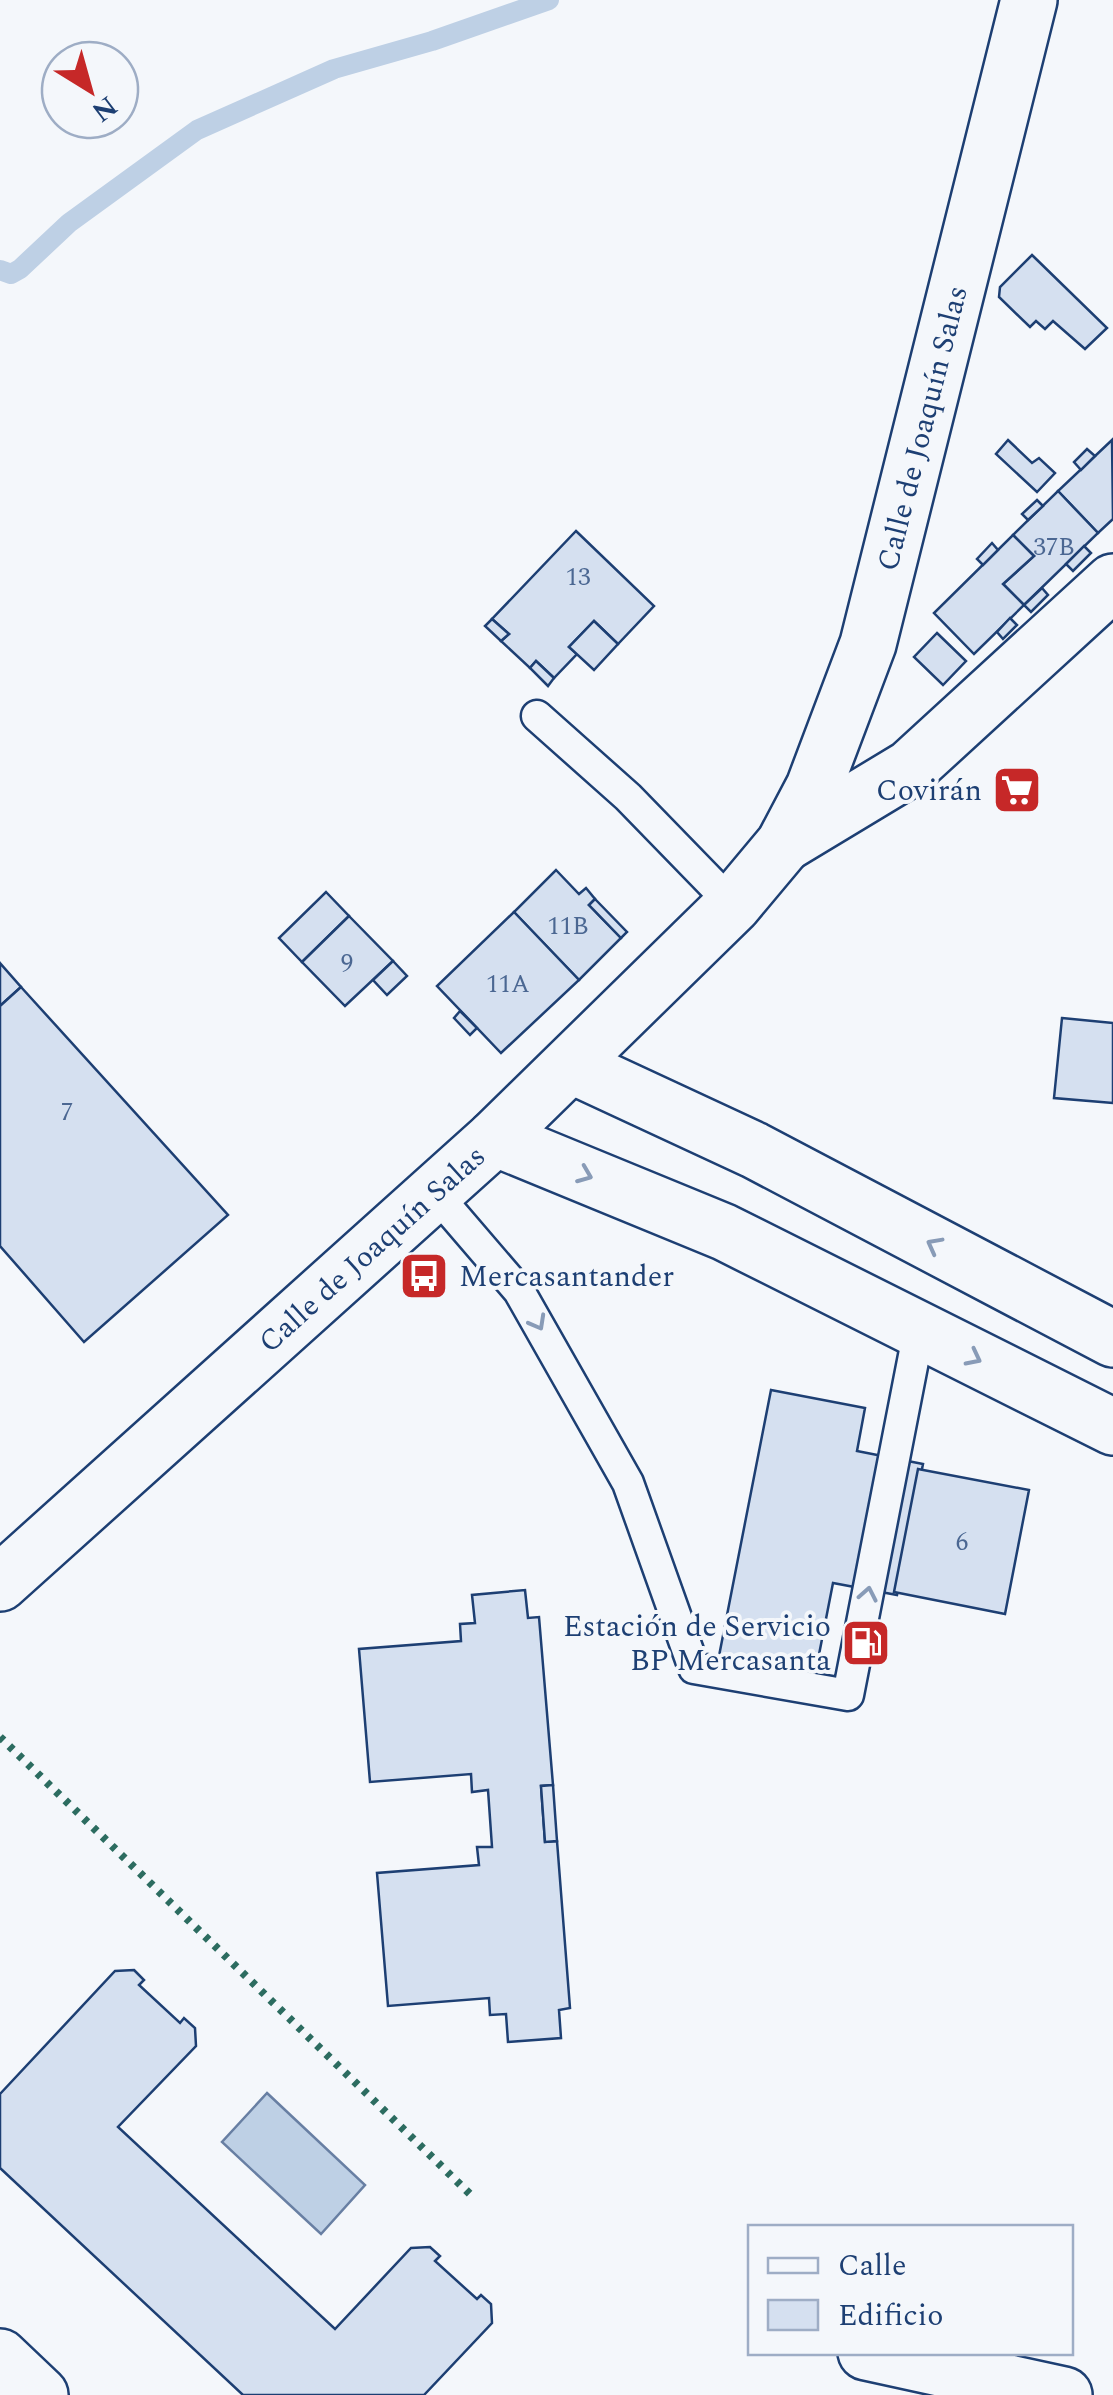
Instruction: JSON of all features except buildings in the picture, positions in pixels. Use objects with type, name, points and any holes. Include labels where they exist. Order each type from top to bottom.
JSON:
[{"type":"street","name":"Calle de Joaquín Salas","points":[[0,1583],[495,1138],[733,905],[784,844],[814,786],[868,644],[1029,0]]},
{"type":"street","name":"Calle de Joaquín Salas","points":[[784,844],[910,768],[1113,582]]},
{"type":"street","points":[[572,1064],[754,1150],[1113,1339]]},
{"type":"street","points":[[495,1138],[724,1232],[1113,1427]]},
{"type":"street","points":[[880,2355],[1064,2395]]},
{"type":"street","points":[[0,2357],[40,2395]]},
{"type":"lane","points":[[537,716],[628,797],[733,905]]},
{"type":"lane","points":[[434,1192],[519,1291],[628,1483],[694,1668],[848,1695],[918,1330]]},
{"type":"water","points":[[267,2093],[365,2185],[321,2234],[222,2142]]},
{"type":"waterway","points":[[0,270],[11,274],[20,269],[69,223],[197,130],[334,69],[432,41],[549,0]]},
{"type":"hedge","points":[[0,1737],[471,2195]]},
{"type":"place","name":"Covirán","points":[[1017,790]]},
{"type":"place","name":"Mercasantander","points":[[424,1276]]},
{"type":"place","name":"Estación de Servicio BP Mercasanta","points":[[866,1643]]}]
